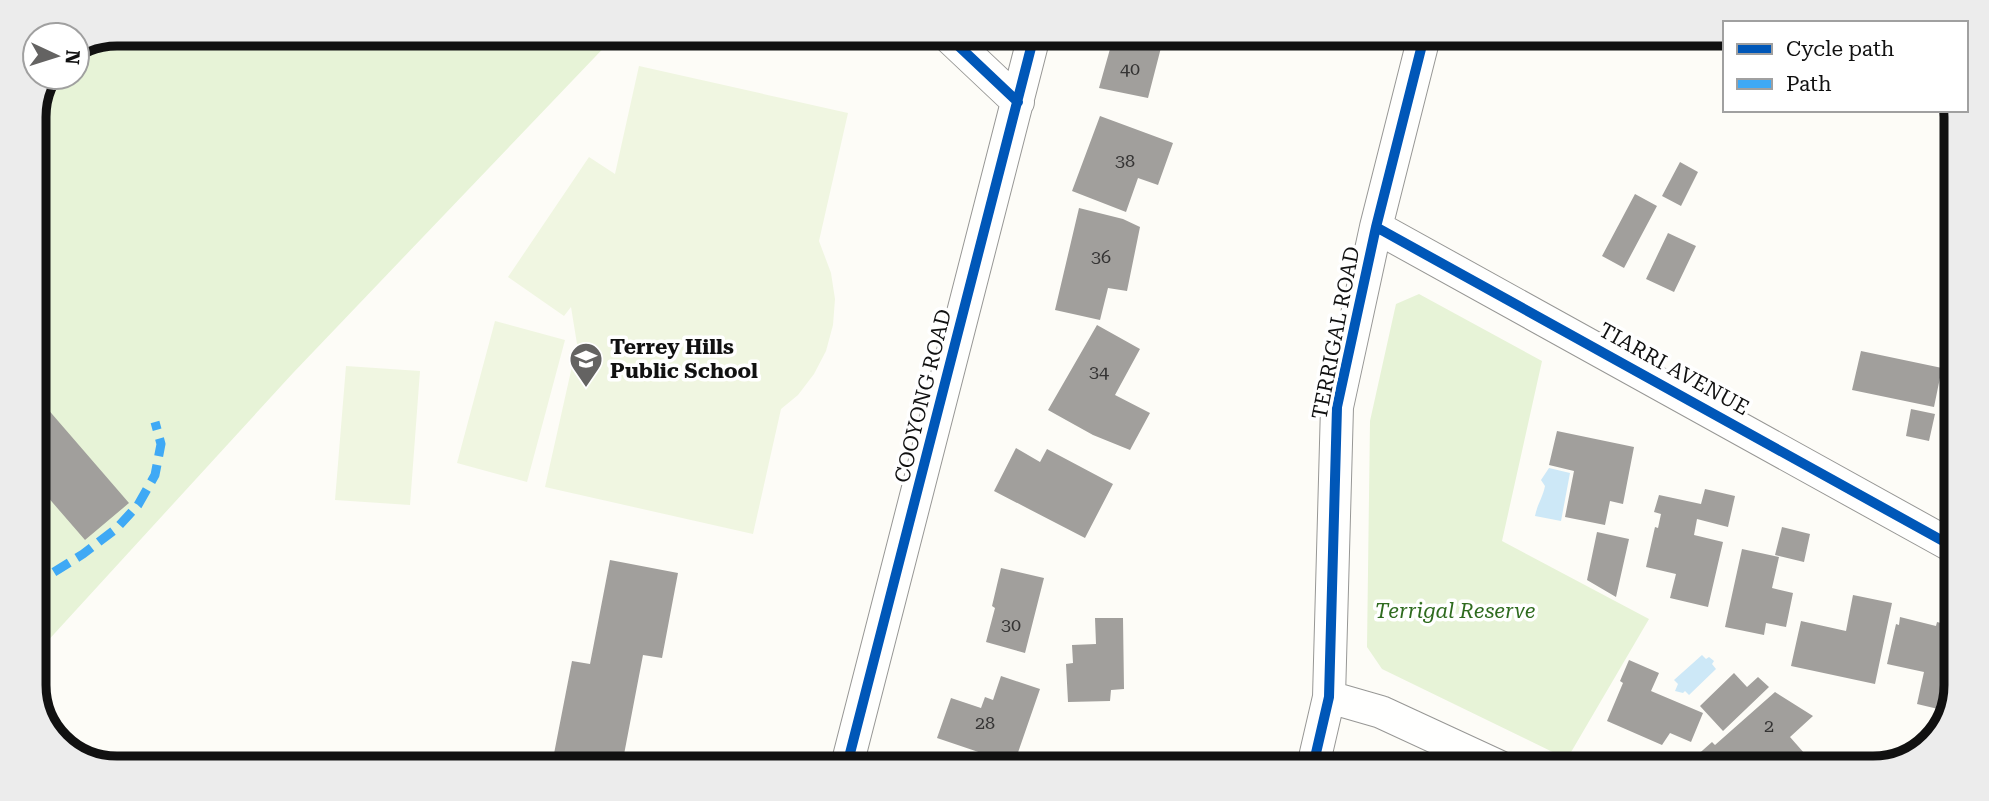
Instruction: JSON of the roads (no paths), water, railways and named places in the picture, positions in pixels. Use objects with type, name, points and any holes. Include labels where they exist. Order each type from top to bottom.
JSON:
[{"type":"street","points":[[959,46],[1018,102]]},
{"type":"street","name":"COOYONG ROAD","points":[[849,756],[1032,46]]},
{"type":"street","name":"TERRIGAL ROAD","points":[[1315,756],[1329,697],[1337,407],[1376,227],[1422,46]]},
{"type":"street","name":"TIARRI AVENUE","points":[[1376,227],[1944,541]]},
{"type":"street","points":[[1329,697],[1381,712],[1476,756]]},
{"type":"water","points":[[1549,468],[1570,473],[1561,521],[1535,516],[1545,486],[1541,480]]},
{"type":"water","points":[[1702,655],[1714,661],[1712,664],[1716,669],[1689,695],[1685,691],[1675,691],[1678,684],[1674,680]]},
{"type":"place","name":"Terrey Hills Public School","points":[[586,389]]},
{"type":"park label","name":"Terrigal Reserve","points":[[1455,611]]}]
